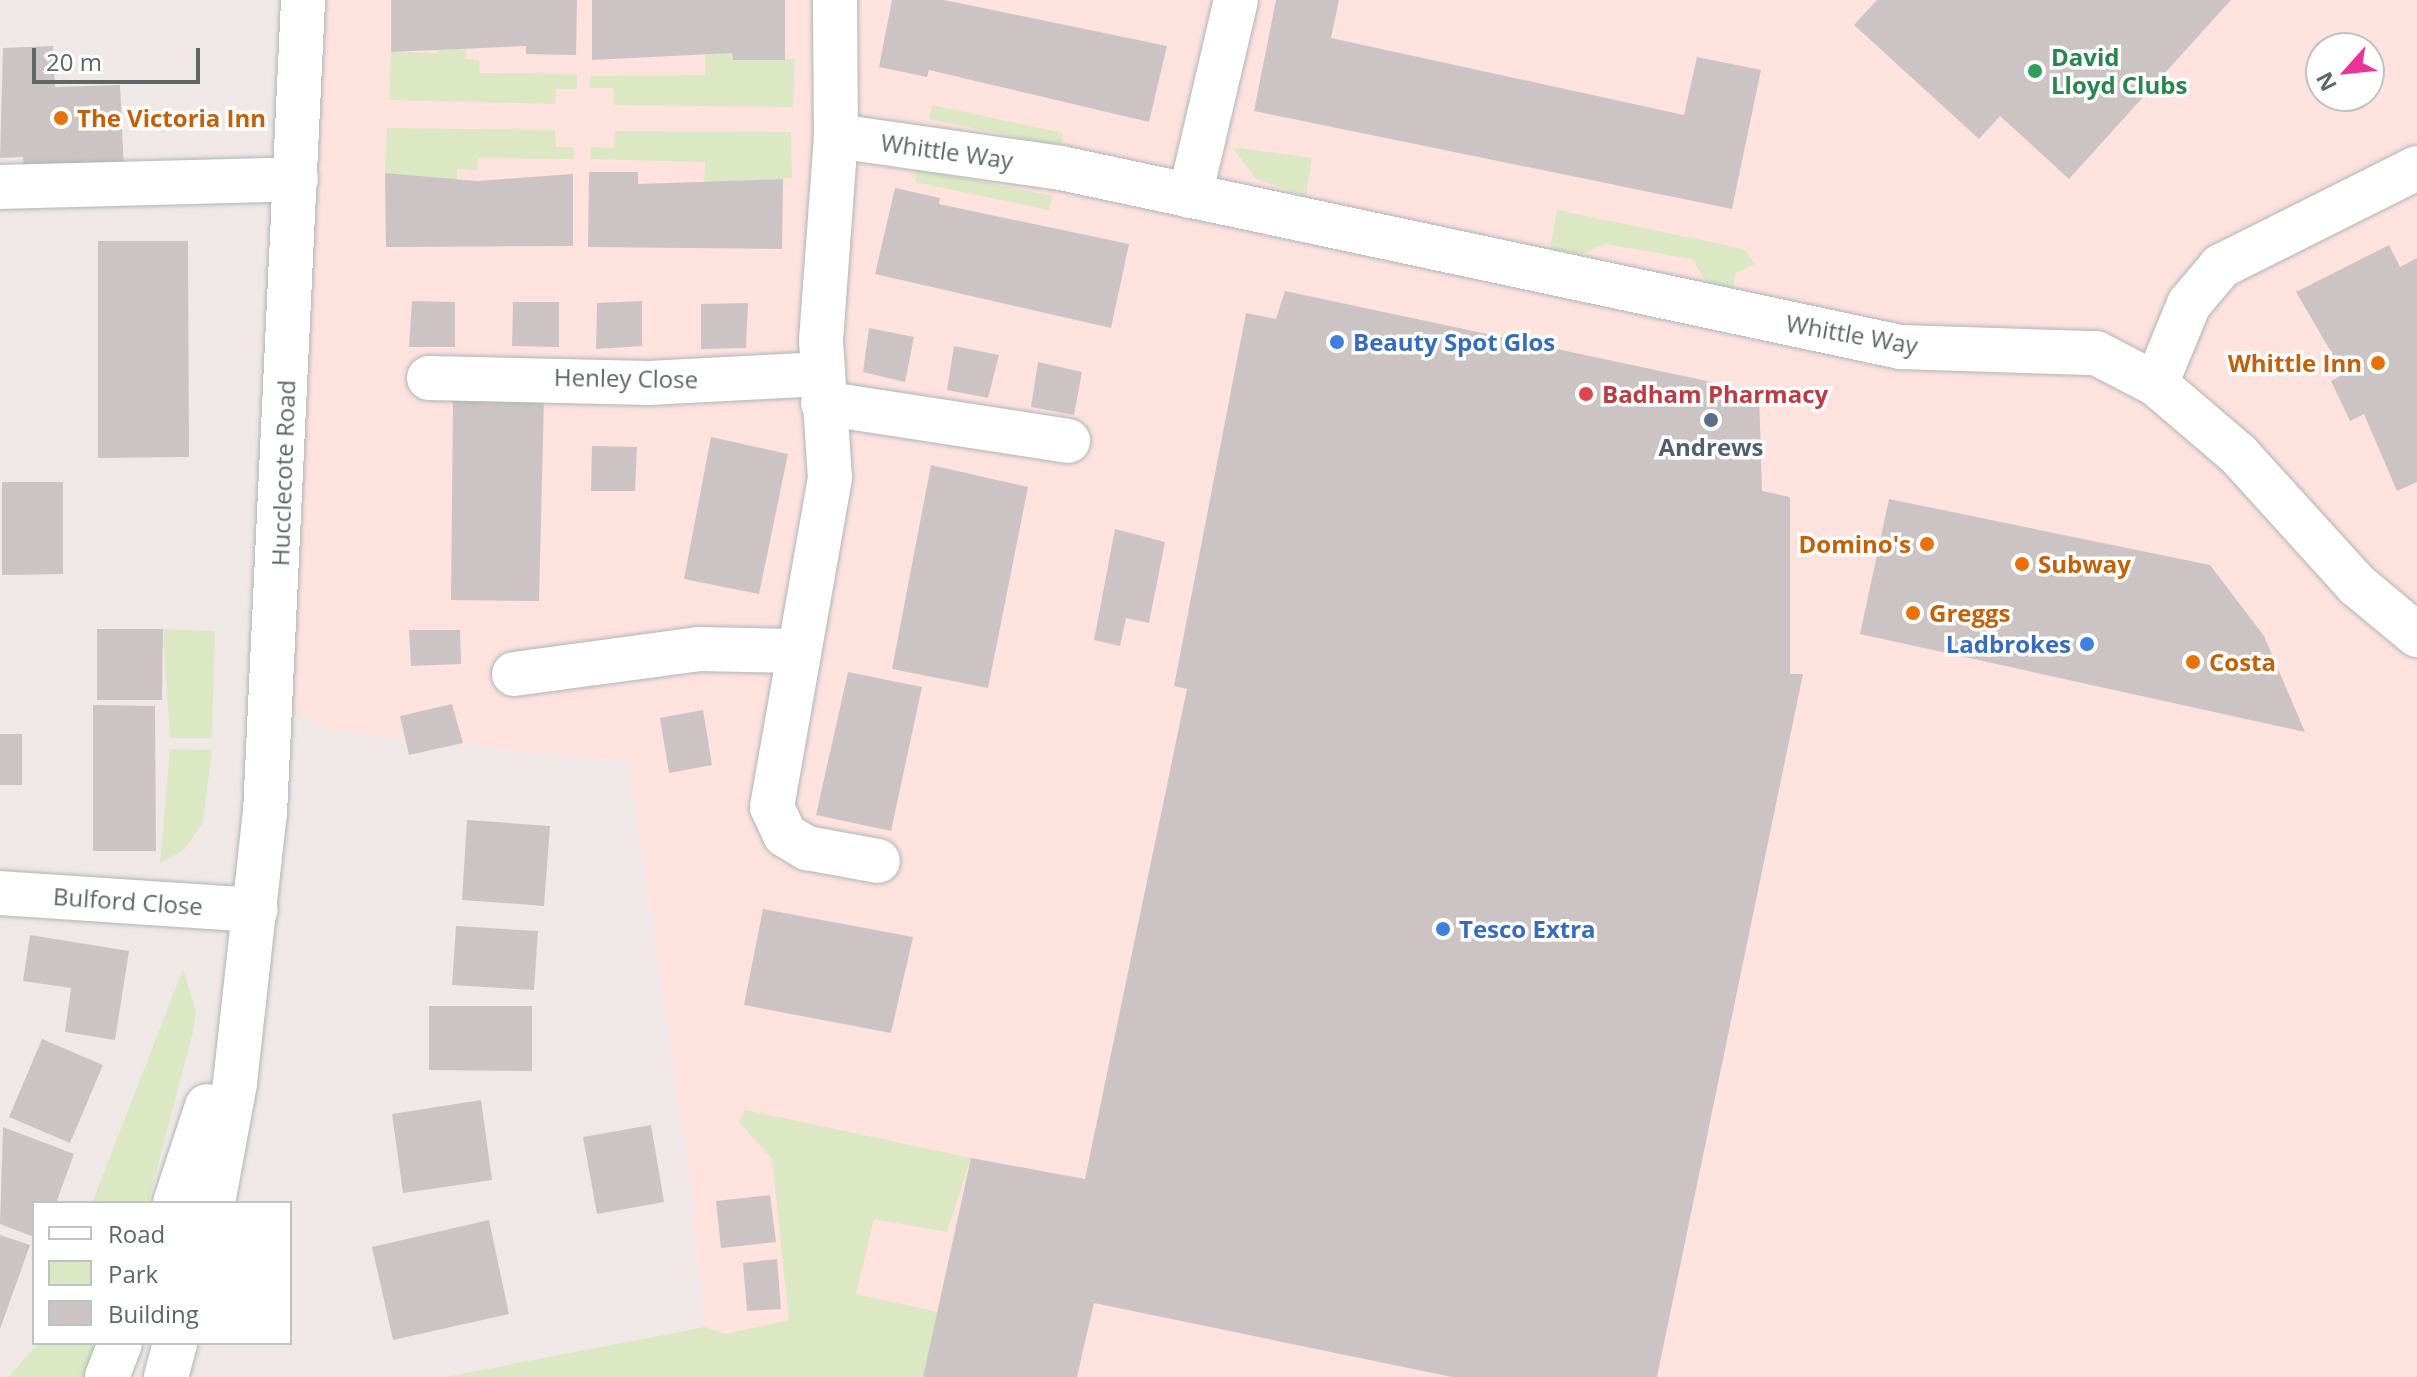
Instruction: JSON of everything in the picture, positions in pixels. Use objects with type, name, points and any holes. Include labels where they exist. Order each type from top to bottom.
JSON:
[{"type":"street","name":"Hucclecote Road","points":[[213,1201],[253,928],[273,696],[303,0]]},
{"type":"street","points":[[835,0],[836,136],[822,389],[830,478],[772,807],[785,835],[807,848],[878,861]]},
{"type":"street","points":[[1190,196],[1236,0]]},
{"type":"street","name":"Whittle Way","points":[[836,136],[945,148],[1190,196],[1900,347],[2096,353],[2156,384],[2239,455],[2357,585],[2417,635]]},
{"type":"street","points":[[2156,384],[2189,304],[2221,266],[2417,168]]},
{"type":"street","points":[[0,187],[296,179]]},
{"type":"street","name":"Henley Close","points":[[429,378],[822,389],[1068,441]]},
{"type":"street","points":[[514,674],[698,649],[798,651]]},
{"type":"street","name":"Bulford Close","points":[[0,893],[253,928]]},
{"type":"street","name":"Hucclecote Road","points":[[176,1201],[253,928]]},
{"type":"street","points":[[107,1377],[119,1345]]},
{"type":"street","points":[[166,1377],[174,1345]]},
{"type":"shaded area","points":[[298,0],[2417,0],[2417,1377],[710,1377],[690,1178],[629,763],[329,730],[273,696]]},
{"type":"green space","points":[[437,45],[467,45],[466,59],[479,60],[480,73],[577,74],[577,89],[556,89],[555,104],[389,100],[391,52],[437,53]]},
{"type":"green space","points":[[732,53],[733,60],[795,59],[793,107],[614,105],[614,88],[590,88],[590,76],[705,75],[705,54]]},
{"type":"green space","points":[[932,105],[1063,133],[1061,146],[929,119]]},
{"type":"green space","points":[[387,128],[555,130],[556,147],[574,147],[574,159],[478,158],[478,170],[457,169],[457,181],[385,173]]},
{"type":"green space","points":[[615,131],[791,132],[792,178],[704,184],[705,162],[590,159],[591,147],[614,148]]},
{"type":"green space","points":[[1232,147],[1312,158],[1306,196],[1256,179]]},
{"type":"green space","points":[[917,169],[1053,196],[1049,210],[915,182]]},
{"type":"green space","points":[[1557,210],[1744,249],[1755,264],[1736,273],[1733,288],[1707,283],[1692,259],[1605,244],[1583,254],[1550,249]]},
{"type":"green space","points":[[163,629],[215,631],[212,738],[170,738]]},
{"type":"green space","points":[[170,749],[212,750],[203,822],[184,850],[160,863]]},
{"type":"green space","points":[[183,969],[196,1011],[193,1032],[149,1201],[93,1201]]},
{"type":"green space","points":[[745,1110],[971,1158],[947,1232],[874,1219],[856,1294],[938,1312],[923,1377],[446,1377],[705,1327],[725,1334],[789,1320],[772,1159],[739,1122]]},
{"type":"green space","points":[[37,1345],[99,1345],[89,1377],[8,1377]]},
{"type":"building","points":[[391,0],[577,0],[576,55],[526,54],[526,46],[391,52]]},
{"type":"building","points":[[592,0],[785,0],[785,60],[733,60],[732,53],[592,60]]},
{"type":"building","points":[[892,0],[944,0],[1167,46],[1149,122],[929,70],[927,77],[879,67]]},
{"type":"building","points":[[1276,0],[1339,0],[1331,38],[1684,115],[1697,57],[1761,70],[1732,209],[1254,111]]},
{"type":"building","name":"David Lloyd Clubs","points":[[1877,0],[2231,0],[2069,179],[2000,116],[1979,139],[1854,25]]},
{"type":"building","name":"The Victoria Inn","points":[[53,46],[55,87],[120,85],[124,171],[24,175],[23,157],[0,158],[3,48]]},
{"type":"building","points":[[589,172],[638,172],[638,184],[783,179],[782,249],[588,247]]},
{"type":"building","points":[[385,173],[477,181],[573,174],[573,246],[386,247]]},
{"type":"building","points":[[895,188],[940,198],[939,204],[1129,244],[1111,328],[875,274]]},
{"type":"building","points":[[98,241],[188,241],[189,457],[98,458]]},
{"type":"building","name":"Whittle Inn","points":[[2389,245],[2400,267],[2417,258],[2417,482],[2397,491],[2364,414],[2350,421],[2331,381],[2344,374],[2296,292]]},
{"type":"building","name":"Tesco Extra","points":[[1285,291],[1759,392],[1762,491],[1790,497],[1790,674],[1803,674],[1657,1377],[1452,1377],[1094,1303],[1077,1377],[923,1377],[971,1158],[1085,1179],[1187,689],[1174,686],[1246,313],[1276,319]]},
{"type":"building","points":[[412,301],[455,302],[455,347],[409,347]]},
{"type":"building","points":[[642,301],[642,346],[596,349],[597,303]]},
{"type":"building","points":[[513,302],[559,302],[559,347],[512,346]]},
{"type":"building","points":[[748,303],[746,348],[701,349],[701,304]]},
{"type":"building","points":[[869,328],[914,337],[905,382],[863,372]]},
{"type":"building","points":[[954,346],[999,355],[988,398],[947,390]]},
{"type":"building","points":[[1038,362],[1082,372],[1074,415],[1031,407]]},
{"type":"building","points":[[453,397],[544,398],[539,601],[451,600]]},
{"type":"building","points":[[711,437],[788,454],[759,594],[684,579]]},
{"type":"building","points":[[592,446],[637,447],[635,491],[591,491]]},
{"type":"building","points":[[931,465],[1028,487],[988,688],[892,669]]},
{"type":"building","points":[[2,482],[63,482],[63,574],[2,575]]},
{"type":"building","points":[[1889,499],[2210,565],[2264,636],[2305,732],[1860,634]]},
{"type":"building","points":[[1115,529],[1165,542],[1149,623],[1126,618],[1120,646],[1094,640]]},
{"type":"building","points":[[97,629],[163,629],[162,700],[97,700]]},
{"type":"building","points":[[409,630],[460,630],[461,664],[411,666]]},
{"type":"building","points":[[848,672],[922,687],[891,831],[816,815]]},
{"type":"building","points":[[452,704],[463,743],[409,755],[400,716]]},
{"type":"building","points":[[93,705],[155,706],[156,851],[93,851]]},
{"type":"building","points":[[703,710],[712,765],[669,773],[660,718]]},
{"type":"building","points":[[0,734],[22,734],[22,785],[0,785]]},
{"type":"building","points":[[467,820],[550,826],[544,906],[462,900]]},
{"type":"building","points":[[763,909],[913,937],[891,1033],[744,1005]]},
{"type":"building","points":[[456,926],[538,931],[534,990],[452,985]]},
{"type":"building","points":[[30,935],[129,951],[115,1040],[65,1032],[71,988],[23,981]]},
{"type":"building","points":[[429,1006],[532,1006],[532,1071],[429,1070]]},
{"type":"building","points":[[42,1039],[103,1065],[70,1143],[9,1117]]},
{"type":"building","points":[[481,1100],[492,1180],[403,1193],[392,1114]]},
{"type":"building","points":[[651,1125],[664,1202],[597,1214],[583,1137]]},
{"type":"building","points":[[3,1127],[74,1154],[57,1201],[32,1201],[32,1236],[0,1224]]},
{"type":"building","points":[[770,1195],[776,1242],[721,1248],[716,1201]]},
{"type":"building","points":[[489,1220],[509,1314],[393,1340],[372,1247]]},
{"type":"building","points":[[0,1235],[30,1245],[0,1329]]},
{"type":"building","points":[[777,1259],[781,1309],[747,1311],[743,1263]]},
{"type":"place","name":"David Lloyd Clubs","points":[[2035,71]]},
{"type":"place","name":"The Victoria Inn","points":[[61,118]]},
{"type":"place","name":"Beauty Spot Glos","points":[[1337,342]]},
{"type":"place","name":"Whittle Inn","points":[[2378,363]]},
{"type":"place","name":"Badham Pharmacy","points":[[1586,394]]},
{"type":"place","name":"Andrews","points":[[1711,420]]},
{"type":"place","name":"Domino's","points":[[1927,544]]},
{"type":"place","name":"Subway","points":[[2022,564]]},
{"type":"place","name":"Greggs","points":[[1913,613]]},
{"type":"place","name":"Ladbrokes","points":[[2087,644]]},
{"type":"place","name":"Costa","points":[[2193,662]]},
{"type":"place","name":"Tesco Extra","points":[[1443,929]]}]
